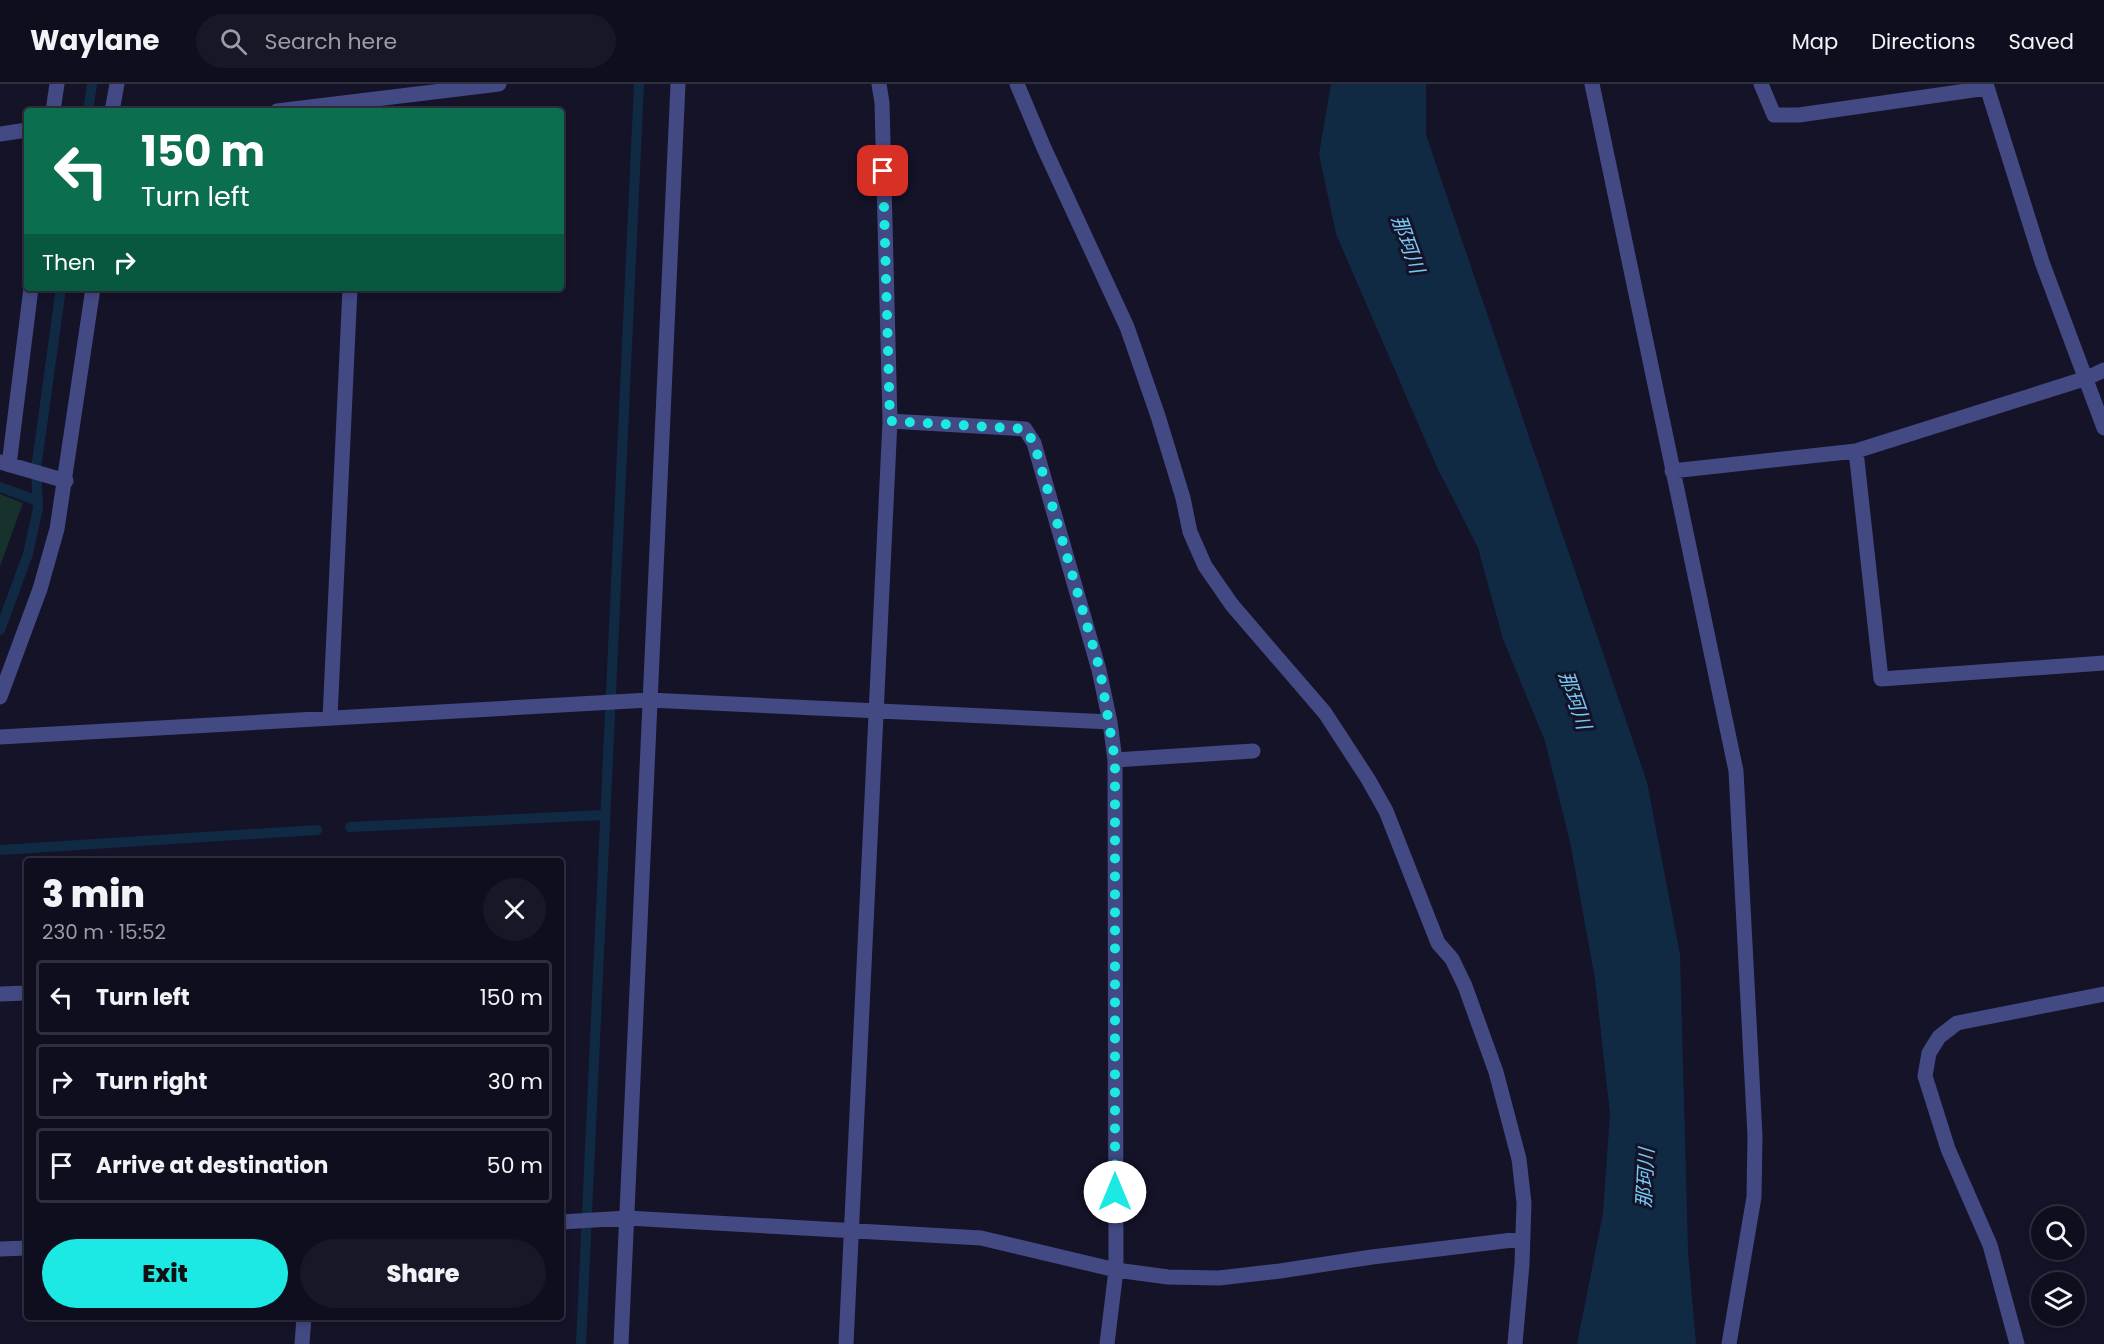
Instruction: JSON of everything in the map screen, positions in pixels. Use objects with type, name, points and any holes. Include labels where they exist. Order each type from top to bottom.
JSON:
[{"type":"street","points":[[53,108],[57,84]]},
{"type":"street","points":[[113,108],[117,84]]},
{"type":"street","points":[[326,108],[359,106],[499,84]]},
{"type":"street","points":[[621,1344],[678,84]]},
{"type":"street","points":[[846,1344],[890,421],[882,103],[879,84]]},
{"type":"street","points":[[1017,84],[1127,327],[1158,416],[1183,498],[1190,532],[1205,566],[1232,605],[1325,714],[1368,779],[1386,811],[1399,850],[1438,943],[1452,959],[1465,986],[1496,1072],[1519,1159],[1524,1203],[1521,1239],[1522,1264],[1515,1344]]},
{"type":"street","points":[[1592,84],[1671,471],[1736,771],[1755,1136],[1754,1197],[1730,1344]]},
{"type":"street","points":[[1761,84],[1774,115],[1799,116],[1987,86],[2042,262],[2104,428]]},
{"type":"street","points":[[0,134],[24,130]]},
{"type":"street","points":[[31,291],[4,464],[66,481]]},
{"type":"street","points":[[0,697],[39,589],[57,529],[66,481],[93,291]]},
{"type":"street","points":[[330,718],[350,291]]},
{"type":"street","points":[[1671,471],[1856,451],[2087,378],[2104,370]]},
{"type":"street","points":[[890,421],[1025,429],[1034,443],[1041,465],[1100,670],[1115,760],[1116,1270],[1107,1344]]},
{"type":"street","points":[[1856,451],[1881,679],[2104,663]]},
{"type":"street","points":[[0,737],[649,700],[876,708],[1110,722]]},
{"type":"street","points":[[1115,760],[1253,751]]},
{"type":"street","points":[[0,994],[24,993]]},
{"type":"street","points":[[2018,1344],[1990,1245],[1948,1149],[1933,1105],[1925,1076],[1929,1053],[1939,1037],[1957,1023],[2104,994]]},
{"type":"street","points":[[564,1222],[627,1218],[981,1238],[1116,1270],[1168,1277],[1219,1278],[1521,1239]]},
{"type":"street","points":[[0,1249],[24,1248]]},
{"type":"street","points":[[302,1344],[304,1320]]},
{"type":"green space","points":[[0,494],[23,503],[0,566]]},
{"type":"water","name":"那珂川","points":[[1331,84],[1426,84],[1426,135],[1647,782],[1680,955],[1688,1251],[1696,1344],[1577,1344],[1603,1213],[1610,1114],[1595,979],[1570,842],[1545,741],[1503,639],[1478,548],[1436,465],[1336,234],[1319,154]]},
{"type":"waterway","points":[[88,108],[92,84]]},
{"type":"waterway","points":[[581,1344],[639,84]]},
{"type":"waterway","points":[[0,630],[28,554],[38,508],[36,469],[61,291]]},
{"type":"waterway","points":[[0,487],[38,501]]},
{"type":"waterway","points":[[350,827],[604,815]]},
{"type":"waterway","points":[[0,850],[317,830]]},
{"type":"route","points":[[883,171],[890,421],[1025,429],[1034,443],[1100,670],[1115,760],[1115,1192]]}]
